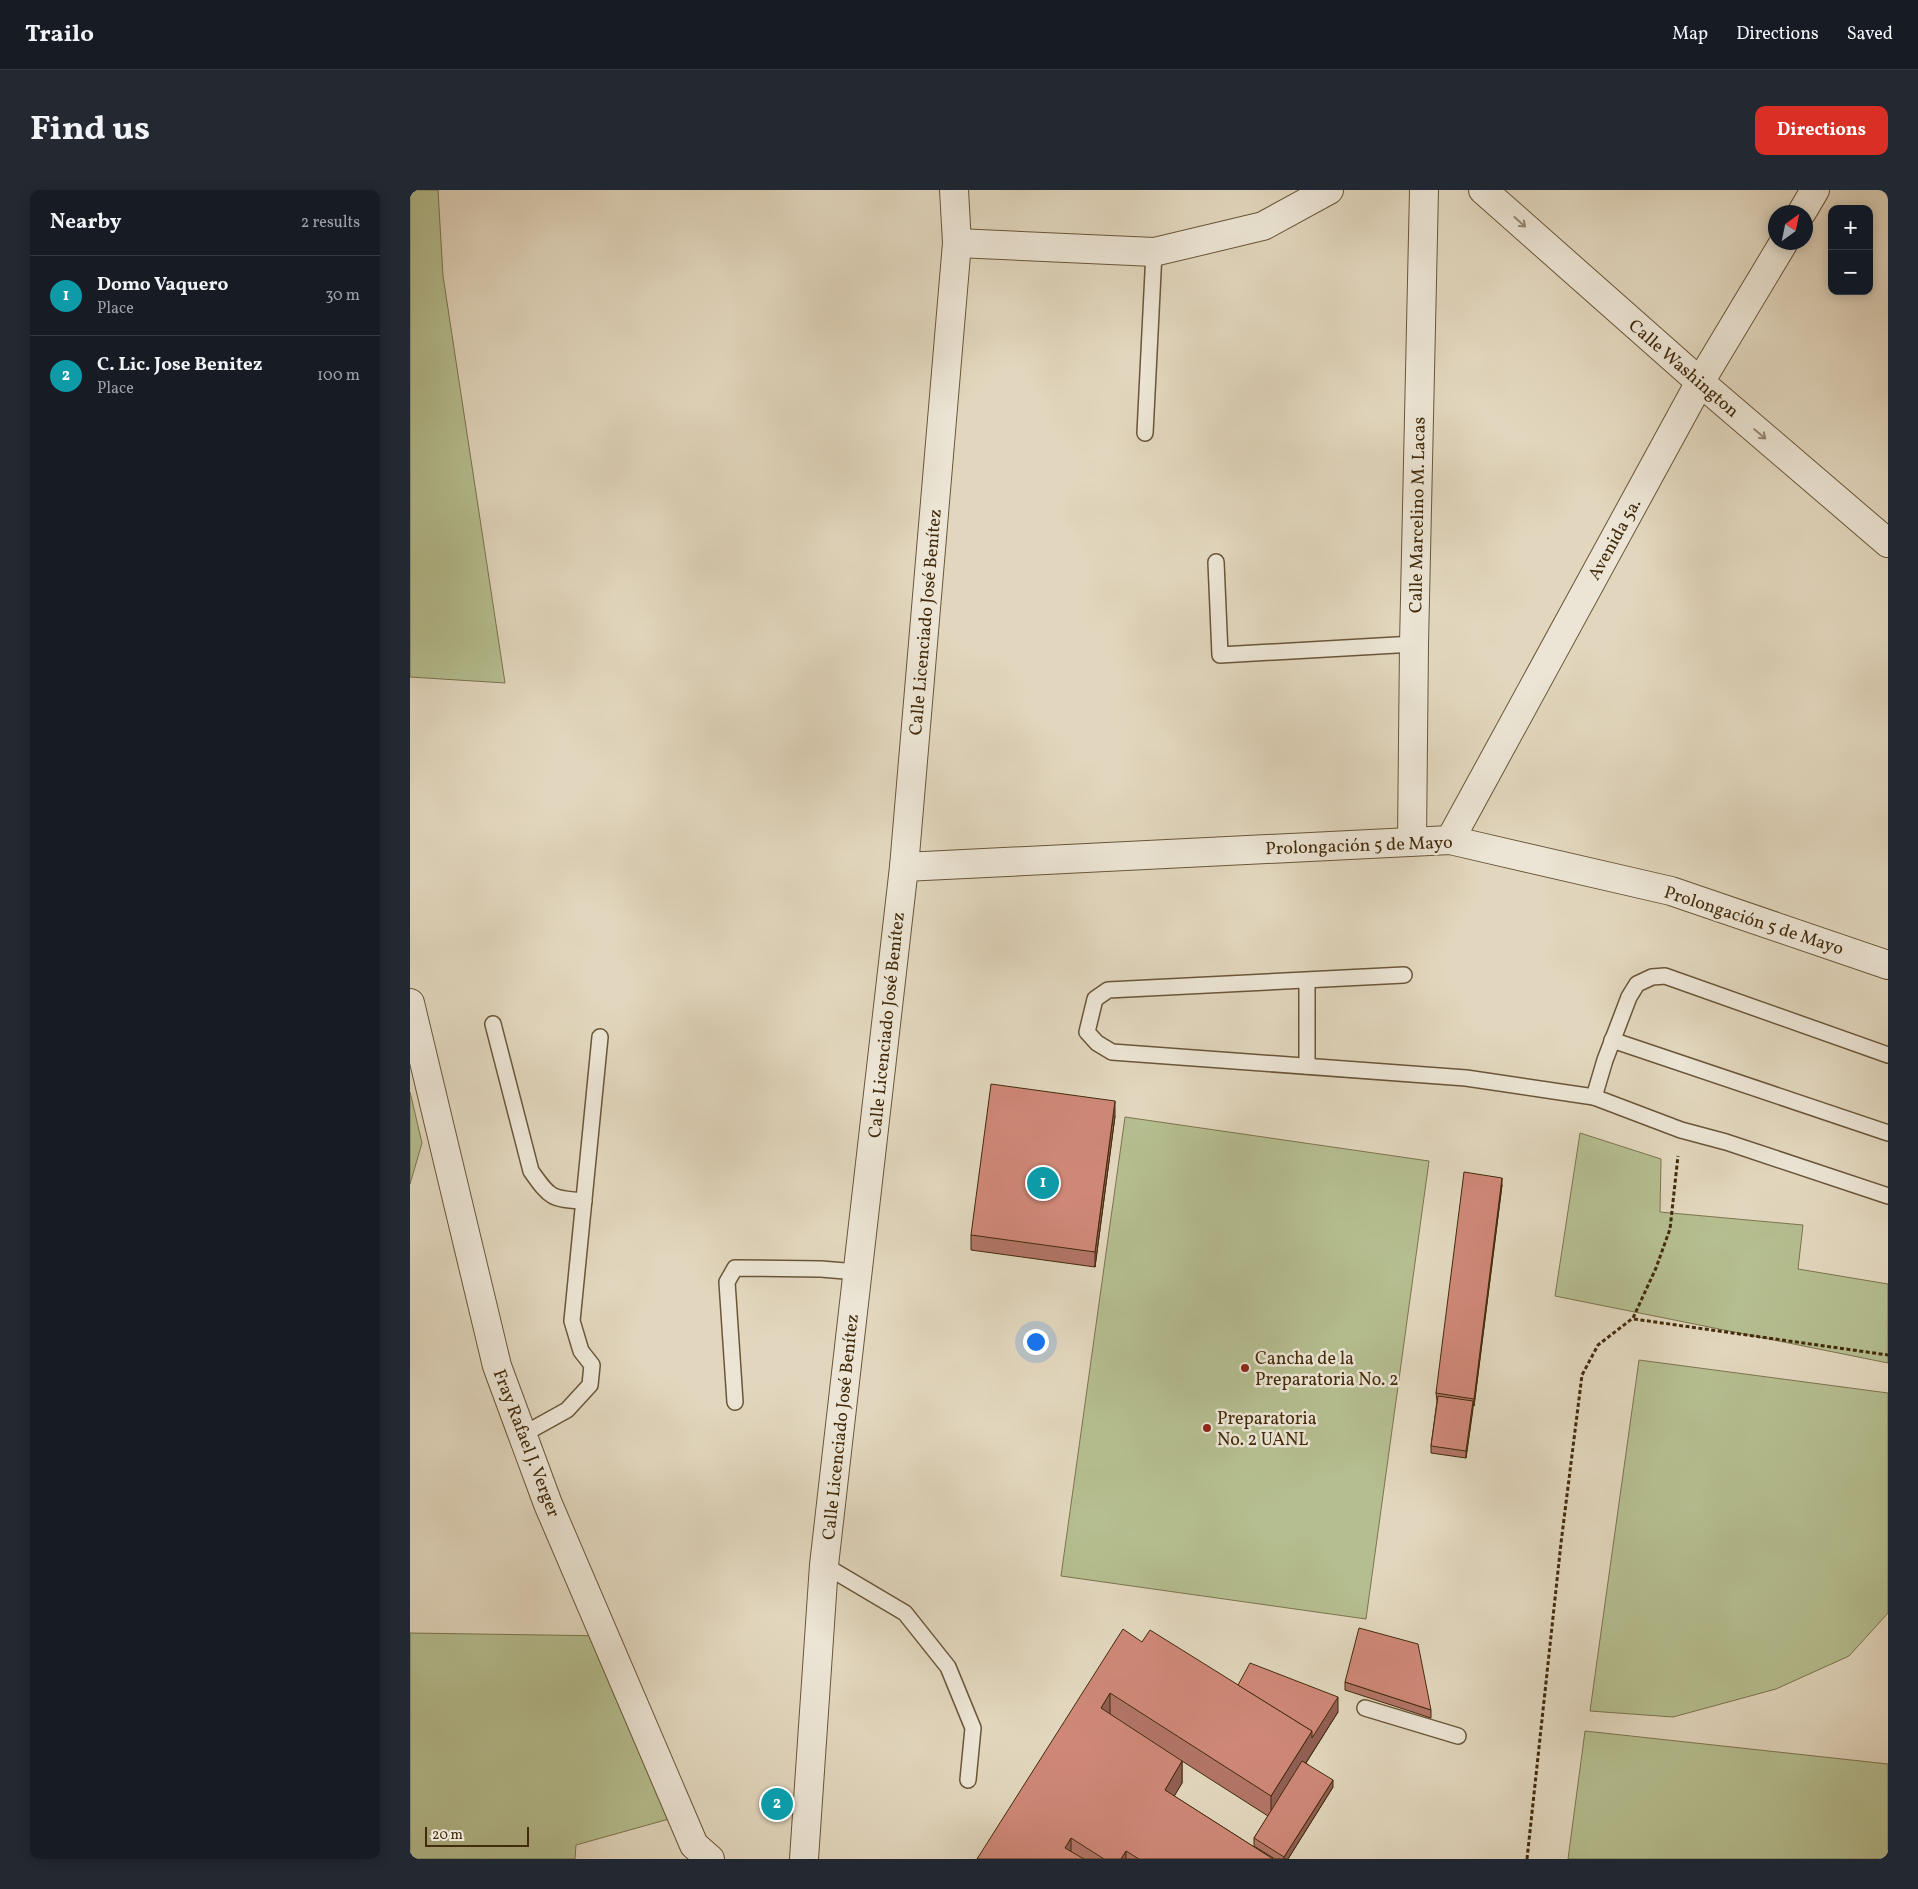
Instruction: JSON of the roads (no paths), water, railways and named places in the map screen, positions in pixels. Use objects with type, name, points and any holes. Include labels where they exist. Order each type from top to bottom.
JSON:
[{"type":"street","name":"Calle Licenciado José Benítez","points":[[804,1859],[824,1565],[904,867],[957,243],[954,190]]},
{"type":"street","points":[[957,243],[1154,252],[1263,226],[1329,190]]},
{"type":"street","name":"Calle Marcelino M. Lacas","points":[[1412,840],[1414,644],[1424,190]]},
{"type":"street","name":"Calle Washington","points":[[1483,190],[1700,382],[1888,543]]},
{"type":"street","points":[[1806,205],[1815,190]]},
{"type":"street","name":"Avenida 5a.","points":[[1450,840],[1700,382],[1779,250]]},
{"type":"street","name":"Prolongación 5 de Mayo","points":[[904,867],[1412,840],[1450,840],[1671,891],[1888,965]]},
{"type":"street","name":"Fray Rafael J. Verger","points":[[410,1003],[497,1366],[548,1504],[694,1845],[710,1859]]},
{"type":"lane","points":[[1145,432],[1154,252]]},
{"type":"lane","points":[[1216,562],[1220,655],[1414,644]]},
{"type":"lane","points":[[1404,975],[1108,990],[1095,999],[1087,1032],[1096,1044],[1112,1052],[1466,1078],[1594,1097],[1682,1130],[1726,1142],[1888,1196]]},
{"type":"lane","points":[[1594,1097],[1612,1040],[1629,997],[1637,984],[1652,977],[1665,976],[1888,1055]]},
{"type":"lane","points":[[1307,1066],[1308,981]]},
{"type":"lane","points":[[492,1024],[531,1171],[546,1192],[561,1199],[584,1201]]},
{"type":"lane","points":[[522,1435],[567,1410],[590,1385],[592,1365],[581,1351],[572,1321],[600,1037]]},
{"type":"lane","points":[[1612,1040],[1888,1133]]},
{"type":"lane","points":[[736,1402],[727,1282],[736,1268],[821,1269],[857,1272]]},
{"type":"lane","points":[[824,1565],[905,1613],[948,1667],[973,1728],[968,1780]]},
{"type":"lane","points":[[1365,1708],[1458,1736]]},
{"type":"place","name":"Domo Vaquero","points":[[1043,1183]]},
{"type":"place","name":"Cancha de la Preparatoria No. 2","points":[[1245,1368]]},
{"type":"place","name":"Preparatoria No. 2 UANL","points":[[1207,1428]]},
{"type":"place","name":"C. Lic. Jose Benitez","points":[[777,1804]]}]
